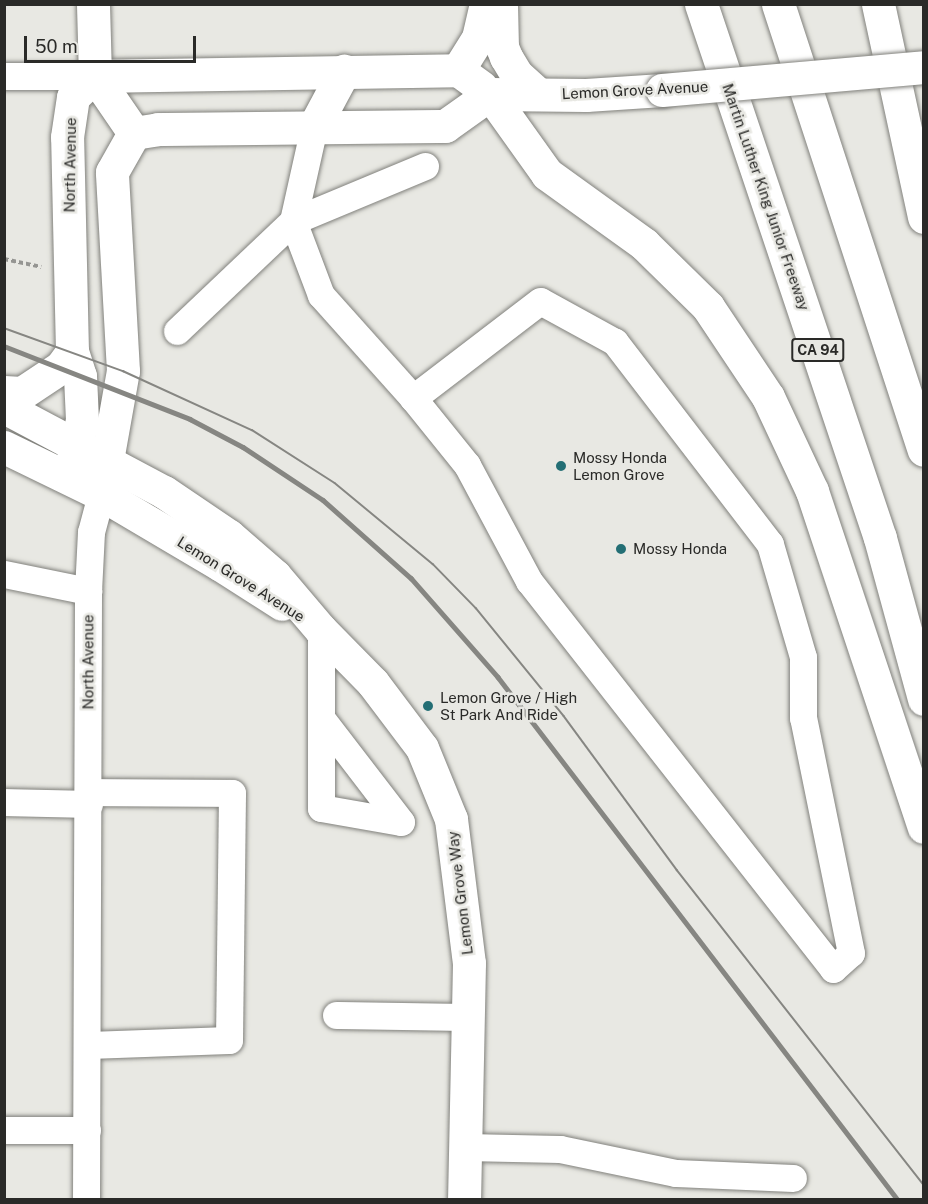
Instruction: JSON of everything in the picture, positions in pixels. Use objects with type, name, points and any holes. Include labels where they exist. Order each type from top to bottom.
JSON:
[{"type":"main road","points":[[93,4],[95,76],[134,133],[158,129],[445,126],[490,94]]},
{"type":"main road","points":[[458,70],[478,38],[486,4]]},
{"type":"main road","points":[[501,4],[502,47],[506,57],[517,75],[538,94]]},
{"type":"main road","name":"Martin Luther King Junior Freeway","points":[[701,4],[880,538],[924,699]]},
{"type":"main road","points":[[778,4],[924,450]]},
{"type":"main road","points":[[878,4],[924,217]]},
{"type":"main road","name":"Lemon Grove Avenue","points":[[490,94],[662,90],[924,67]]},
{"type":"main road","points":[[95,76],[458,70],[490,94],[547,174],[644,244],[708,307],[768,397],[812,491],[924,827]]},
{"type":"main road","points":[[314,127],[344,71]]},
{"type":"main road","name":"North Avenue","points":[[73,461],[82,420],[80,376],[72,352],[67,137],[73,97],[95,76]]},
{"type":"main road","name":"North Avenue","points":[[104,479],[123,370],[112,172],[134,133]]},
{"type":"main road","points":[[4,392],[22,393],[61,367],[72,352]]},
{"type":"main road","name":"Lemon Grove Avenue","points":[[4,407],[73,461],[104,479],[221,565],[321,630]]},
{"type":"main road","name":"Lemon Grove Avenue","points":[[4,447],[73,461]]},
{"type":"main road","name":"Lemon Grove Way","points":[[321,630],[373,683],[422,748],[451,819],[469,963],[464,1200]]},
{"type":"street","points":[[4,76],[95,76]]},
{"type":"street","points":[[314,127],[293,222],[321,295],[414,398],[467,465],[528,581],[832,969],[851,953],[803,718],[803,657],[770,544],[615,342],[540,301],[414,398]]},
{"type":"street","points":[[177,331],[293,222],[425,166]]},
{"type":"street","name":"North Avenue","points":[[86,1200],[88,591],[92,532],[104,479]]},
{"type":"street","points":[[4,574],[88,591]]},
{"type":"street","points":[[321,630],[322,719]]},
{"type":"street","points":[[4,802],[232,793],[229,1040],[88,1045]]},
{"type":"street","points":[[336,1015],[468,1017]]},
{"type":"street","points":[[4,1130],[87,1130]]},
{"type":"street","points":[[465,1147],[560,1149],[676,1173],[794,1178]]},
{"type":"path","points":[[4,259],[41,267]]},
{"type":"tram line","points":[[4,328],[123,371],[252,430],[335,483],[433,564],[476,608],[564,716],[677,870],[924,1185]]},
{"type":"railway","points":[[4,346],[190,419],[243,447],[323,500],[411,578],[498,677],[898,1200]]},
{"type":"place","name":"Mossy Honda Lemon Grove","points":[[561,466]]},
{"type":"place","name":"Mossy Honda","points":[[621,549]]},
{"type":"place","name":"Lemon Grove / High St Park And Ride","points":[[428,706]]}]
